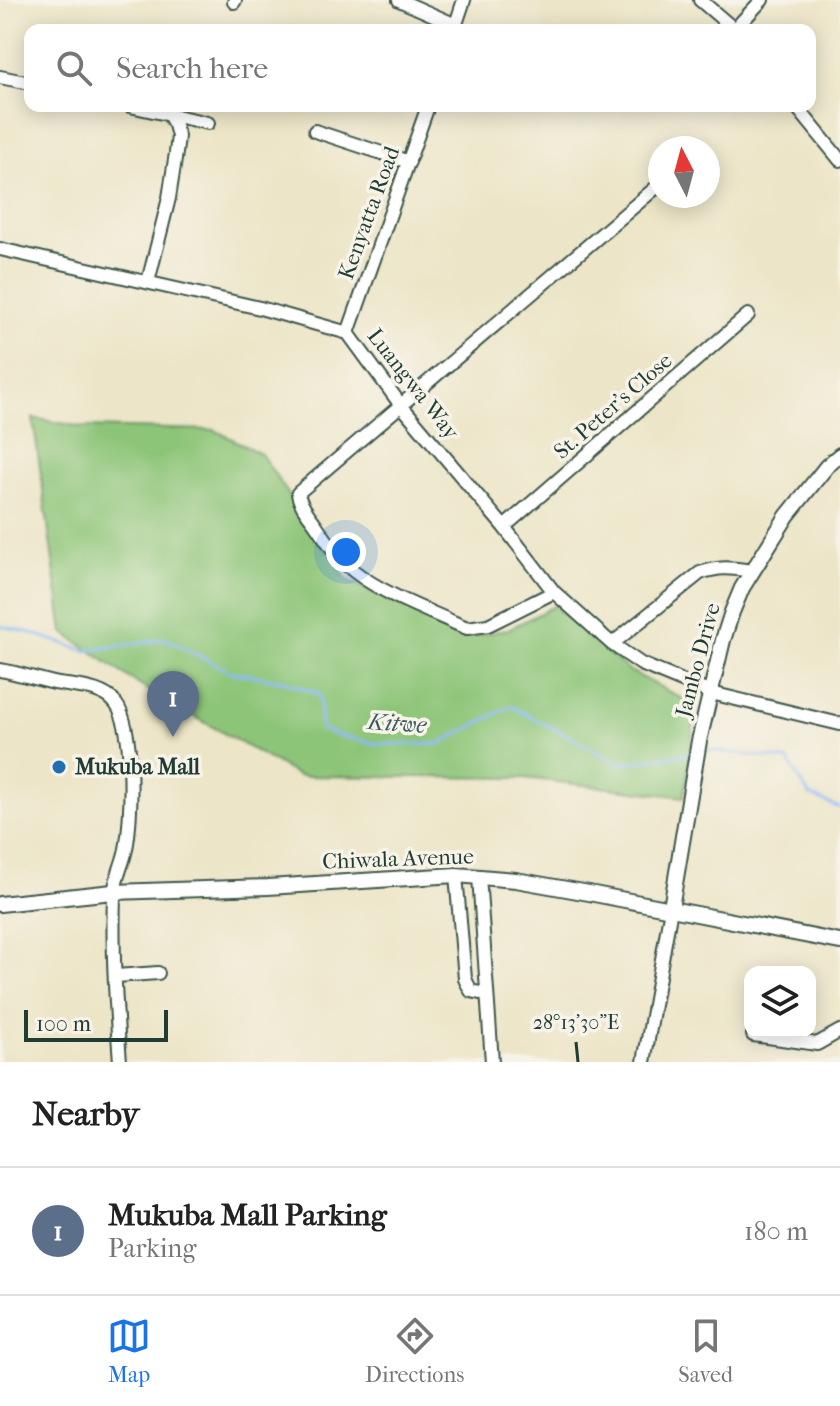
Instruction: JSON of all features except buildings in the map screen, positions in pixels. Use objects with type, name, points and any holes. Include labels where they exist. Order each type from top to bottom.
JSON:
[{"type":"main road","name":"Jambo Drive","points":[[671,908],[699,741],[732,612],[742,588],[787,516],[827,466],[840,455]]},
{"type":"main road","name":"Chiwala Avenue","points":[[0,904],[113,892],[479,876],[671,908],[840,942]]},
{"type":"street","points":[[399,0],[447,24]]},
{"type":"street","points":[[456,24],[464,0]]},
{"type":"street","points":[[700,0],[727,24]]},
{"type":"street","points":[[740,24],[762,0]]},
{"type":"street","points":[[0,77],[24,82]]},
{"type":"street","points":[[156,112],[208,123]]},
{"type":"street","name":"Kenyatta Road","points":[[348,333],[426,112]]},
{"type":"street","points":[[802,112],[835,144],[840,160]]},
{"type":"street","points":[[148,282],[169,198],[176,153],[178,136],[169,115]]},
{"type":"street","points":[[315,131],[409,162]]},
{"type":"street","points":[[554,592],[488,625],[467,628],[377,586],[356,572],[334,550],[298,493],[648,194]]},
{"type":"street","name":"Luangwa Way","points":[[0,249],[260,308],[348,333],[400,404],[504,527],[554,592],[612,644],[641,664],[711,693],[840,724]]},
{"type":"street","name":"St. Peter's Close","points":[[504,527],[748,315]]},
{"type":"street","points":[[612,644],[700,573],[726,567],[752,571]]},
{"type":"street","points":[[0,670],[88,689],[108,697],[116,704],[125,721],[130,754],[126,849],[113,892],[120,1062]]},
{"type":"street","points":[[456,875],[465,979],[471,991],[480,993],[487,990]]},
{"type":"street","points":[[479,876],[492,1062]]},
{"type":"street","points":[[644,1062],[671,908]]},
{"type":"street","points":[[116,976],[158,973]]},
{"type":"street","points":[[774,1038],[817,1044],[840,1031]]},
{"type":"green space","points":[[33,418],[82,427],[215,430],[261,454],[347,580],[470,637],[509,629],[554,606],[628,670],[685,700],[695,713],[684,797],[525,778],[299,776],[141,686],[63,632]]},
{"type":"waterway","name":"Kitwe","points":[[0,626],[86,651],[166,639],[231,672],[283,681],[320,694],[321,729],[378,744],[439,744],[511,706],[620,764],[691,753]]},
{"type":"waterway","name":"Kitwe","points":[[702,751],[788,760],[809,795],[840,808]]},
{"type":"place","name":"Mukuba Mall Parking","points":[[173,737]]},
{"type":"place","name":"Mukuba Mall","points":[[59,767]]}]
